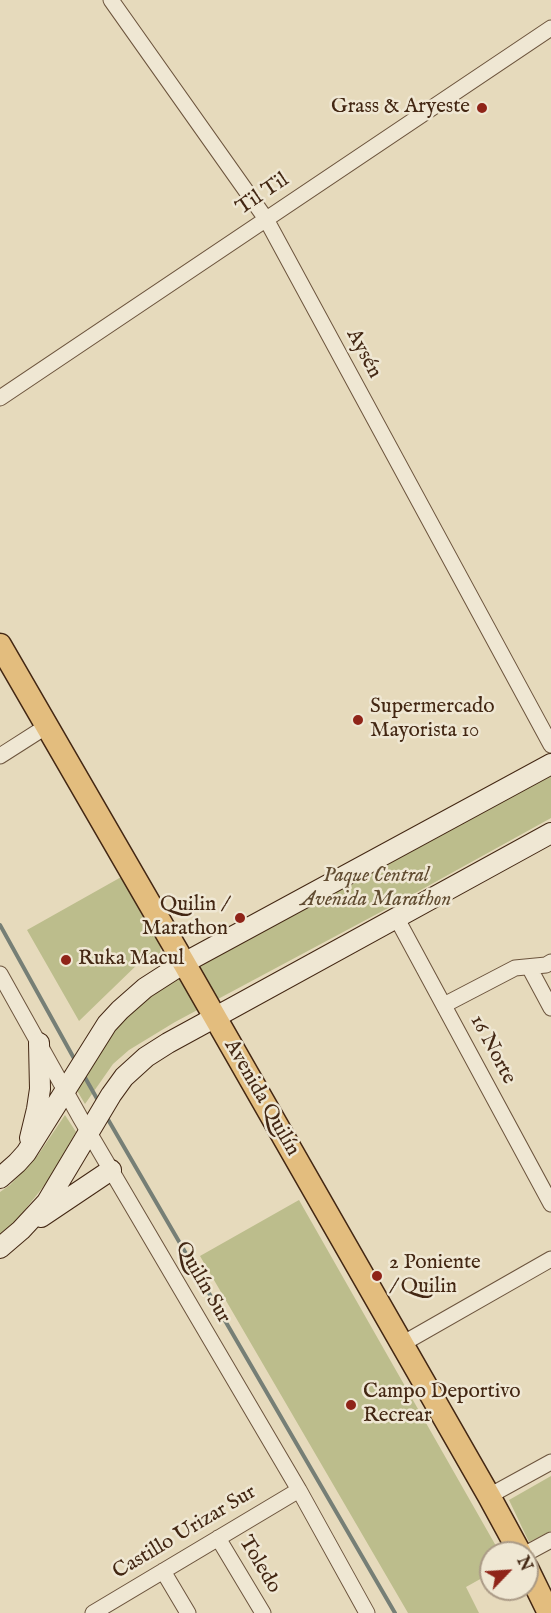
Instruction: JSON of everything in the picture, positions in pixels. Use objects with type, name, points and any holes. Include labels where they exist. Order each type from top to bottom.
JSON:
[{"type":"main road","name":"Avenida Quilín","points":[[0,645],[513,1541]]},
{"type":"main road","points":[[0,1178],[26,1153],[107,1024],[134,997],[160,977],[551,764]]},
{"type":"main road","points":[[0,1248],[21,1230],[47,1202],[111,1095],[124,1077],[146,1057],[551,833]]},
{"type":"main road","points":[[26,1153],[39,1099],[39,1043]]},
{"type":"main road","points":[[21,1230],[111,1170]]},
{"type":"main road","points":[[539,1593],[549,1613]]},
{"type":"street","name":"Aysén","points":[[111,0],[266,219],[551,745]]},
{"type":"street","name":"Til Til","points":[[0,398],[551,28]]},
{"type":"street","points":[[0,756],[47,726]]},
{"type":"street","name":"16 Norte","points":[[396,917],[547,1187],[551,1204]]},
{"type":"street","points":[[444,1005],[515,968],[546,965],[551,962]]},
{"type":"street","points":[[529,967],[551,1008]]},
{"type":"street","name":"Quilín Sur","points":[[0,974],[39,1043],[69,1085],[93,1125],[111,1170],[299,1490],[367,1613]]},
{"type":"street","points":[[402,1344],[551,1259]]},
{"type":"street","points":[[489,1496],[551,1462]]},
{"type":"street","name":"Castillo Urizar Sur","points":[[93,1613],[113,1608],[164,1571],[299,1490]]},
{"type":"street","name":"Toledo","points":[[218,1538],[263,1613]]},
{"type":"street","points":[[164,1571],[188,1613]]},
{"type":"green space","name":"Paque Central Avenida Marathon","points":[[551,770],[551,818],[175,1022],[129,1050],[113,1064],[85,1104],[76,1089],[99,1045],[147,993]]},
{"type":"green space","points":[[123,876],[161,942],[160,960],[143,959],[79,1021],[27,930]]},
{"type":"green space","points":[[65,1115],[76,1132],[47,1182],[16,1221],[0,1235],[0,1192],[10,1185],[38,1155]]},
{"type":"green space","name":"Campo Deportivo Recrear","points":[[299,1200],[493,1541],[479,1541],[479,1580],[466,1587],[479,1613],[408,1613],[200,1256]]},
{"type":"green space","points":[[551,1476],[551,1531],[529,1541],[509,1500]]},
{"type":"waterway","points":[[0,925],[76,1062]]},
{"type":"waterway","points":[[83,1074],[100,1104]]},
{"type":"waterway","points":[[106,1116],[395,1613]]},
{"type":"place","name":"Grass & Aryeste","points":[[482,108]]},
{"type":"place","name":"Supermercado Mayorista 10","points":[[358,720]]},
{"type":"place","name":"Quilin / Marathon","points":[[240,918]]},
{"type":"place","name":"Ruka Macul","points":[[66,960]]},
{"type":"place","name":"2 Poniente / Quilin","points":[[377,1276]]},
{"type":"place","name":"Campo Deportivo Recrear","points":[[351,1405]]}]
